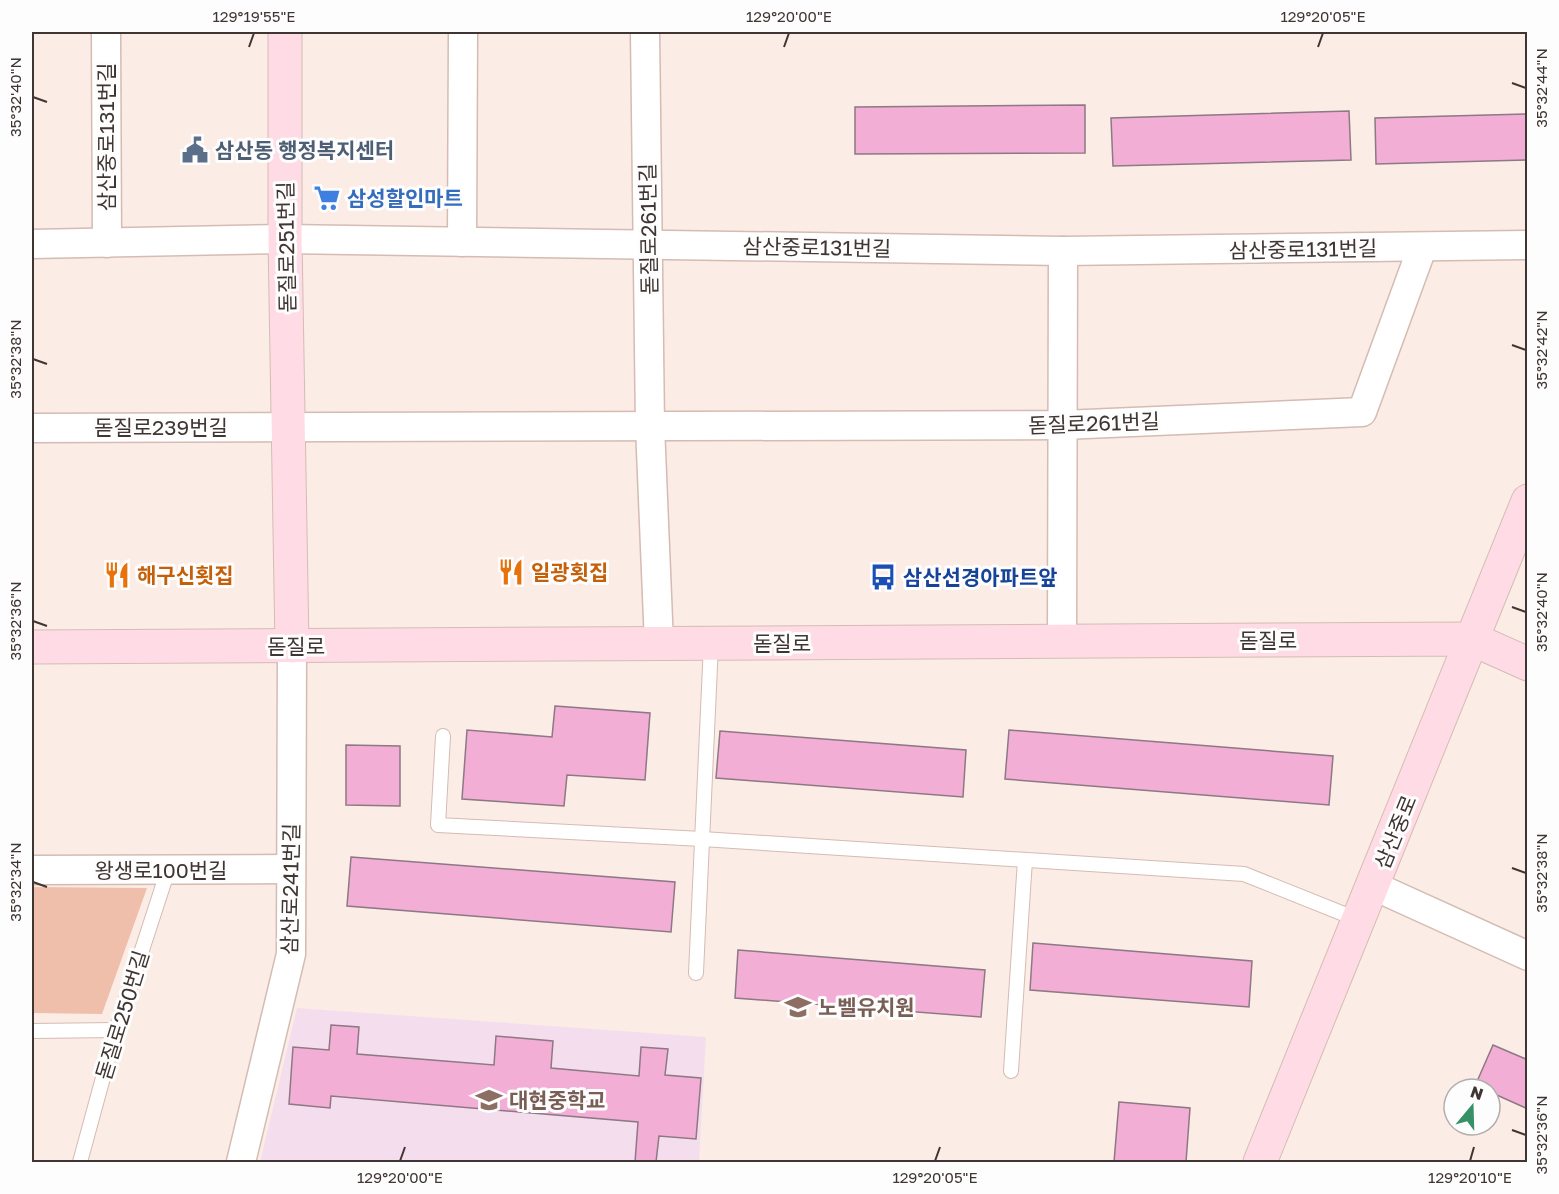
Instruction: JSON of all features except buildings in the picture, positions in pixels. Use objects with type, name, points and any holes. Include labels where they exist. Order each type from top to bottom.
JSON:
[{"type":"main road","name":"돋질로251번길","points":[[285,32],[285,239],[292,646]]},
{"type":"main road","name":"삼산중로","points":[[1260,1162],[1374,886],[1527,501]]},
{"type":"main road","name":"돋질로","points":[[32,647],[1472,639],[1527,664]]},
{"type":"street","name":"삼산중로131번길","points":[[106,32],[107,243]]},
{"type":"street","points":[[462,242],[463,32]]},
{"type":"street","name":"돋질로261번길","points":[[645,32],[650,426],[659,644]]},
{"type":"street","name":"삼산중로131번길","points":[[32,244],[285,239],[1063,251],[1527,245]]},
{"type":"street","name":"돋질로261번길","points":[[650,426],[1063,425],[1362,412],[1422,248]]},
{"type":"street","points":[[1062,642],[1063,251]]},
{"type":"street","points":[[290,427],[650,426]]},
{"type":"street","name":"돋질로239번길","points":[[32,428],[290,427]]},
{"type":"street","name":"삼산로241번길","points":[[241,1162],[291,954],[292,646]]},
{"type":"street","name":"왕생로100번길","points":[[32,870],[291,869]]},
{"type":"street","points":[[1374,886],[1527,956]]},
{"type":"lane","points":[[696,973],[711,644]]},
{"type":"lane","points":[[443,736],[438,825],[702,839],[1244,874],[1360,920]]},
{"type":"lane","points":[[1011,1071],[1025,860]]},
{"type":"lane","name":"돋질로250번길","points":[[80,1162],[116,1030],[168,870]]},
{"type":"lane","points":[[32,1030],[116,1030]]},
{"type":"shaded area","points":[[32,887],[147,888],[102,1014],[32,1013]]},
{"type":"shaded area","name":"대현중학교","points":[[297,1008],[706,1037],[699,1162],[260,1162]]},
{"type":"place","name":"삼산동 행정복지센터","points":[[195,150]]},
{"type":"place","name":"삼성할인마트","points":[[327,198]]},
{"type":"place","name":"일광횟집","points":[[511,572]]},
{"type":"place","name":"해구신횟집","points":[[117,575]]},
{"type":"place","name":"삼산선경아파트앞","points":[[883,577]]},
{"type":"place","name":"노벨유치원","points":[[798,1007]]},
{"type":"place","name":"대현중학교","points":[[489,1100]]}]
